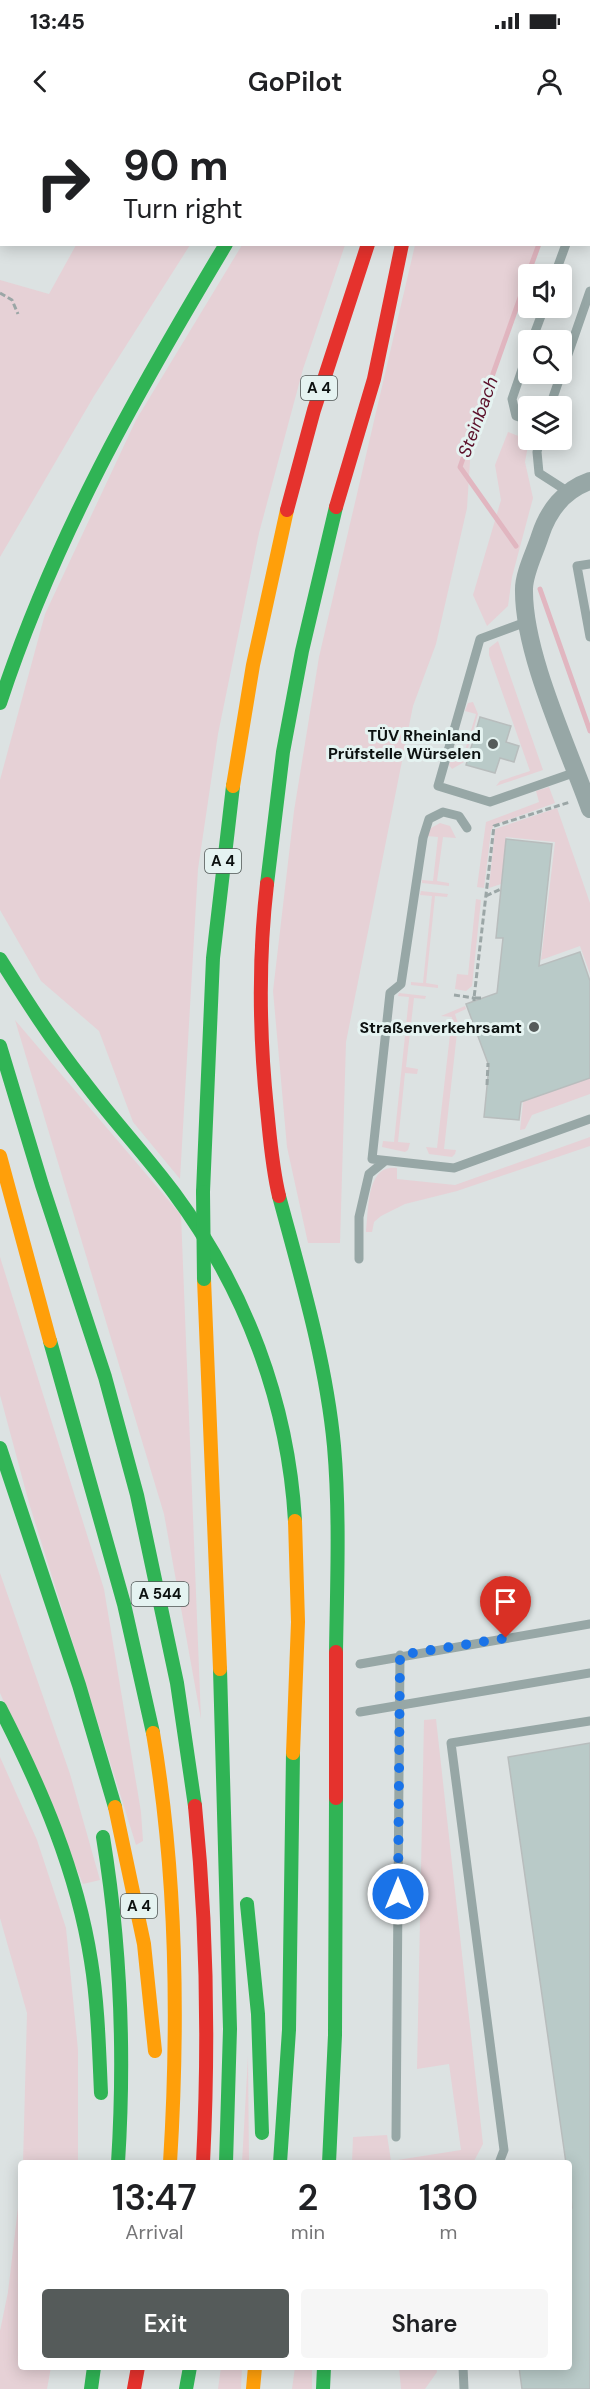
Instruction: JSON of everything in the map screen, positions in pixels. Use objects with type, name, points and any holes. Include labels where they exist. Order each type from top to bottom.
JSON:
[{"type":"highway","points":[[0,703],[41,586],[82,495],[158,357],[225,246]]},
{"type":"highway","name":"A 4","points":[[226,2160],[230,2029],[224,1757],[204,1279],[203,1192],[207,1052],[215,937],[242,728],[280,534],[309,420],[367,246]]},
{"type":"highway","points":[[329,2160],[334,2035],[338,1505],[334,1446],[317,1341],[273,1172],[260,1057],[258,987],[270,843],[292,702],[318,573],[374,380],[402,246]]},
{"type":"highway","points":[[0,959],[81,1078],[174,1193],[217,1256],[268,1366],[282,1412],[294,1487],[297,1599],[289,1941],[280,2160]]},
{"type":"highway","name":"A 544","points":[[0,1046],[115,1413],[155,1569],[181,1696],[195,1810],[205,1934],[207,2037],[203,2160]]},
{"type":"highway","name":"A 544","points":[[0,1156],[97,1507],[148,1709],[163,1802],[172,1914],[176,2044],[170,2160]]},
{"type":"highway","name":"A 4","points":[[0,1448],[70,1658],[130,1860],[147,1949],[156,2070]]},
{"type":"highway","points":[[70,1658],[94,1785]]},
{"type":"highway","points":[[294,1689],[306,1833]]},
{"type":"highway","points":[[0,1708],[59,1836],[81,1912],[88,1944],[97,2015],[101,2104]]},
{"type":"highway","points":[[224,1757],[238,1831]]},
{"type":"highway","points":[[100,1819],[116,1913],[122,1986],[123,2059],[118,2160]]},
{"type":"highway","points":[[246,1888],[258,2014],[262,2151]]},
{"type":"highway","points":[[320,2013],[329,2130]]},
{"type":"highway","points":[[91,2389],[94,2370]]},
{"type":"highway","points":[[134,2389],[137,2370]]},
{"type":"highway","points":[[185,2389],[188,2370]]},
{"type":"highway","points":[[253,2389],[255,2370]]},
{"type":"highway","points":[[323,2389],[324,2370]]},
{"type":"street","points":[[588,803],[547,693],[526,622],[523,586],[545,522],[567,491],[590,481]]},
{"type":"lane","points":[[559,264],[565,246]]},
{"type":"lane","points":[[553,396],[590,291]]},
{"type":"lane","points":[[518,381],[512,399],[518,417]]},
{"type":"lane","points":[[538,450],[539,473],[567,491]]},
{"type":"lane","points":[[590,564],[577,566],[590,637]]},
{"type":"lane","points":[[526,622],[480,639],[438,786],[490,802],[576,772]]},
{"type":"lane","points":[[466,828],[459,816],[443,812],[429,819],[423,838],[400,984],[390,993],[372,1159],[454,1168],[590,1119]]},
{"type":"lane","points":[[359,1259],[359,1217],[369,1174],[385,1161]]},
{"type":"lane","points":[[360,1664],[400,1655],[590,1624]]},
{"type":"lane","points":[[396,2137],[400,1655]]},
{"type":"lane","points":[[360,1712],[590,1673]]},
{"type":"lane","points":[[500,2160],[504,2150],[451,1743],[590,1721]]},
{"type":"lane","points":[[463,2370],[464,2389]]},
{"type":"path","points":[[0,293],[12,300],[18,314]]},
{"type":"path","points":[[474,999],[494,826],[588,803]]},
{"type":"path","points":[[486,896],[501,889]]},
{"type":"path","points":[[454,995],[474,999],[482,998]]},
{"type":"path","points":[[487,1085],[488,1063]]},
{"type":"shaded area","points":[[75,246],[189,246],[94,396],[0,557],[0,280],[49,294]]},
{"type":"shaded area","points":[[241,246],[345,246],[303,369],[259,533],[218,734],[198,869],[180,1179],[133,1122],[99,1031],[41,981],[0,910],[0,780],[45,614],[136,420]]},
{"type":"shaded area","points":[[415,246],[538,246],[531,264],[518,264],[518,301],[472,430],[467,508],[436,644],[413,706],[346,1042],[340,1243],[308,1243],[287,1147],[273,991],[294,811],[319,657]]},
{"type":"shaded area","points":[[508,432],[518,436],[518,450],[527,450],[525,462],[533,498],[512,577],[508,606],[487,626],[473,595],[501,500],[495,465]]},
{"type":"shaded area","points":[[498,641],[543,770],[496,786],[500,781],[530,771],[489,655],[489,648]]},
{"type":"shaded area","points":[[473,702],[478,714],[464,762],[452,769],[449,765],[451,757],[462,760],[476,714],[465,711],[468,703]]},
{"type":"shaded area","points":[[549,787],[555,803],[494,825],[491,831],[484,888],[477,887],[486,822],[539,802],[536,791]]},
{"type":"shaded area","points":[[557,808],[590,903],[590,974],[580,946],[541,960],[555,842],[506,837],[501,884],[489,888],[495,829]]},
{"type":"shaded area","points":[[440,823],[450,826],[456,838],[443,837],[437,881],[449,883],[449,886],[422,883],[422,880],[433,881],[438,837],[427,836],[431,828]]},
{"type":"shaded area","points":[[421,891],[448,894],[447,897],[435,896],[426,983],[438,985],[438,988],[411,985],[411,982],[423,983],[432,896],[420,895]]},
{"type":"shaded area","points":[[476,899],[481,900],[472,986],[466,991],[455,989],[457,974],[468,975]]},
{"type":"shaded area","points":[[399,993],[426,996],[425,999],[414,998],[406,1067],[418,1069],[417,1074],[405,1073],[398,1142],[410,1143],[405,1152],[382,1147],[383,1141],[394,1142],[409,997],[398,996]]},
{"type":"shaded area","points":[[465,1006],[466,1009],[455,1014],[458,1024],[444,1149],[456,1150],[452,1157],[429,1154],[426,1147],[437,1148],[452,1017],[441,1016]]},
{"type":"shaded area","points":[[15,1020],[181,1215],[201,1719],[164,1514]]},
{"type":"shaded area","points":[[590,1078],[590,1094],[532,1115],[525,1129],[520,1130],[523,1102]]},
{"type":"shaded area","points":[[590,1137],[590,1146],[457,1191],[405,1204],[381,1216],[374,1222],[372,1232],[366,1232],[374,1180],[387,1169],[397,1168],[397,1179],[455,1185]]},
{"type":"shaded area","points":[[0,1257],[104,1589],[141,1812],[143,1841],[136,1845],[29,1503],[0,1395]]},
{"type":"shaded area","points":[[0,1573],[70,1774],[100,1880],[83,1884],[0,1693]]},
{"type":"shaded area","points":[[436,1719],[483,2144],[475,2160],[397,2160],[461,2150],[449,2064],[417,2069],[424,1720]]},
{"type":"shaded area","points":[[0,1757],[37,1840],[66,1928],[78,2050],[78,2160],[23,2160],[27,2013],[0,1918]]},
{"type":"shaded area","points":[[248,2056],[249,2160],[242,2160]]},
{"type":"shaded area","points":[[387,2135],[391,2160],[352,2160],[353,2137]]},
{"type":"shaded area","points":[[18,2207],[18,2370],[50,2370],[47,2389],[0,2389],[0,2331],[8,2292]]},
{"type":"shaded area","points":[[221,2370],[242,2370],[241,2389],[218,2389]]},
{"type":"shaded area","points":[[295,2370],[312,2370],[312,2389],[292,2389]]},
{"type":"shaded area","points":[[399,2370],[437,2370],[425,2389],[401,2389]]},
{"type":"building","name":"TÜV Rheinland Prüfstelle Würselen","points":[[480,717],[511,726],[506,742],[519,746],[514,762],[500,758],[495,773],[466,765]]},
{"type":"building","points":[[506,839],[552,844],[539,966],[580,952],[590,981],[590,1078],[521,1102],[519,1120],[484,1117],[489,1066],[466,1004],[497,993],[503,938],[496,938]]},
{"type":"building","points":[[590,1743],[590,2389],[522,2389],[519,2370],[572,2370],[572,2160],[566,2160],[508,1757]]},
{"type":"waterway","name":"Steinbach","points":[[532,264],[538,246]]},
{"type":"waterway","name":"Steinbach","points":[[516,546],[460,467],[518,303]]},
{"type":"waterway","name":"Steinbach","points":[[540,589],[590,731]]},
{"type":"traffic: fast","points":[[0,703],[46,582],[100,467],[160,356],[225,246]]},
{"type":"traffic: fast","points":[[267,884],[283,752],[302,651],[336,507]]},
{"type":"traffic: fast","points":[[203,1192],[213,958],[233,786]]},
{"type":"traffic: fast","points":[[0,959],[71,1065],[174,1193],[222,1268],[242,1307],[272,1390],[291,1476],[295,1521]]},
{"type":"traffic: fast","points":[[0,1046],[42,1185],[105,1377],[137,1495],[177,1683],[195,1806]]},
{"type":"traffic: fast","points":[[203,1192],[204,1279]]},
{"type":"traffic: fast","points":[[279,1196],[312,1320],[330,1414],[337,1497],[336,1652]]},
{"type":"traffic: fast","points":[[50,1341],[124,1604],[153,1733]]},
{"type":"traffic: fast","points":[[0,1448],[79,1685],[115,1807]]},
{"type":"traffic: fast","points":[[220,1669],[230,2029],[226,2160]]},
{"type":"traffic: fast","points":[[0,1708],[43,1799],[77,1895],[93,1977],[101,2093]]},
{"type":"traffic: fast","points":[[280,2160],[289,2030],[293,1753]]},
{"type":"traffic: fast","points":[[329,2160],[335,2035],[336,1798]]},
{"type":"traffic: fast","points":[[103,1837],[114,1918],[120,2000],[121,2081],[118,2160]]},
{"type":"traffic: fast","points":[[247,1904],[258,2014],[262,2133]]},
{"type":"traffic: fast","points":[[91,2389],[94,2370]]},
{"type":"traffic: fast","points":[[186,2389],[189,2370]]},
{"type":"traffic: fast","points":[[323,2389],[324,2370]]},
{"type":"traffic: slow","points":[[233,786],[253,665],[287,510]]},
{"type":"traffic: slow","points":[[0,1156],[50,1341]]},
{"type":"traffic: slow","points":[[204,1279],[220,1669]]},
{"type":"traffic: slow","points":[[293,1753],[298,1622],[295,1521]]},
{"type":"traffic: slow","points":[[153,1733],[167,1840],[174,1947],[175,2055],[170,2160]]},
{"type":"traffic: slow","points":[[115,1807],[144,1944],[155,2051]]},
{"type":"traffic: slow","points":[[253,2389],[255,2370]]},
{"type":"traffic: jam","points":[[287,510],[314,410],[367,246]]},
{"type":"traffic: jam","points":[[336,507],[374,379],[402,246]]},
{"type":"traffic: jam","points":[[267,884],[262,941],[261,1024],[270,1142],[279,1196]]},
{"type":"traffic: jam","points":[[336,1652],[336,1798]]},
{"type":"traffic: jam","points":[[195,1806],[206,1984],[203,2160]]},
{"type":"traffic: jam","points":[[134,2389],[137,2370]]},
{"type":"place","name":"TÜV Rheinland Prüfstelle Würselen","points":[[493,744]]},
{"type":"place","name":"Straßenverkehrsamt","points":[[534,1027]]},
{"type":"route","points":[[398,1894],[400,1655],[506,1638]]}]
